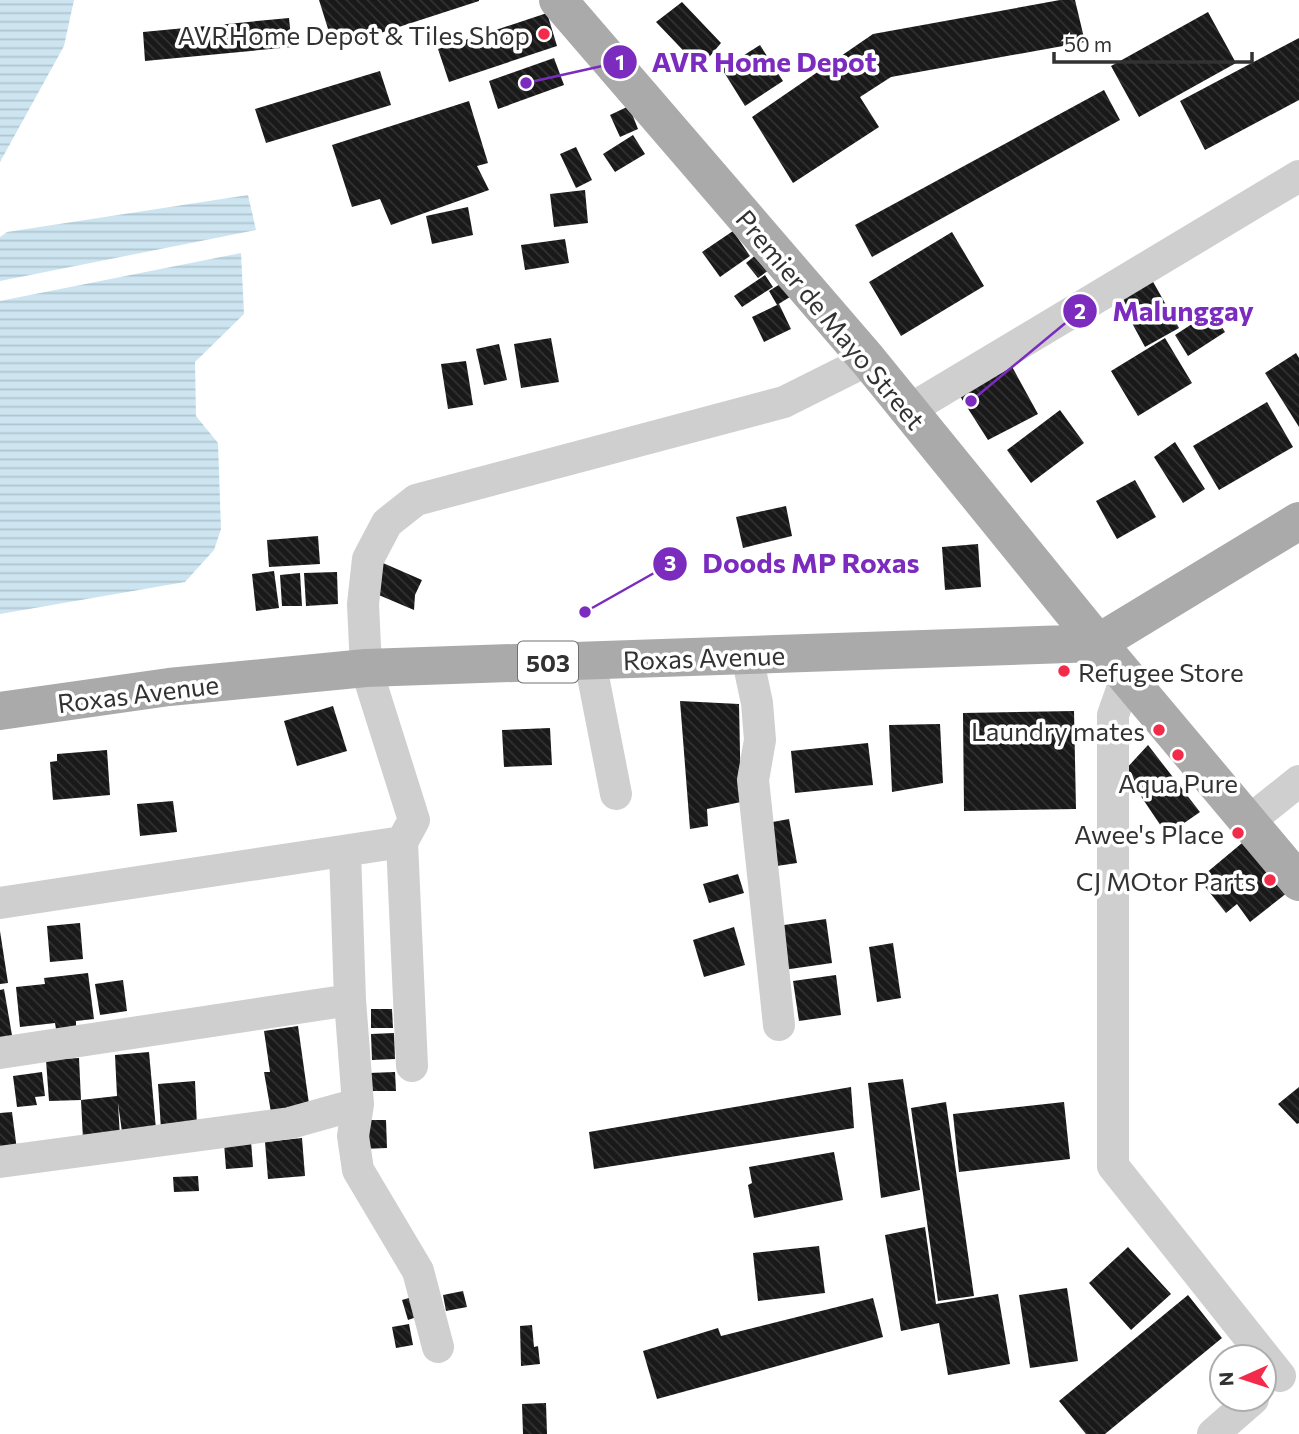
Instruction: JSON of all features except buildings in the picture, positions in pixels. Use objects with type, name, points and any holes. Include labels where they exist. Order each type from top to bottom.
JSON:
[{"type":"main road","name":"Premier de Mayo Street","points":[[558,0],[868,360],[1098,643]]},
{"type":"main road","points":[[1299,521],[1098,643],[1299,882]]},
{"type":"main road","name":"Roxas Avenue","points":[[0,711],[169,687],[366,668],[1098,643]]},
{"type":"street","points":[[909,410],[1299,176]]},
{"type":"street","points":[[412,1066],[402,842],[414,820],[366,668],[363,604],[368,559],[387,523],[416,500],[783,402],[868,360]]},
{"type":"street","points":[[747,656],[757,703],[760,740],[753,780],[779,1025]]},
{"type":"street","points":[[590,661],[616,793]]},
{"type":"street","points":[[1127,675],[1113,715],[1113,1166],[1281,1375]]},
{"type":"street","points":[[1249,821],[1299,780]]},
{"type":"street","points":[[0,903],[402,842]]},
{"type":"street","points":[[345,851],[350,1000],[358,1104],[353,1136],[358,1170],[418,1271],[438,1347]]},
{"type":"street","points":[[0,1053],[350,1000]]},
{"type":"street","points":[[0,1162],[290,1123],[358,1104]]},
{"type":"street","points":[[1213,1434],[1237,1413]]},
{"type":"water","points":[[0,0],[74,0],[64,46],[0,162]]},
{"type":"water","points":[[248,195],[256,230],[0,281],[0,237],[7,232]]},
{"type":"water","points":[[241,253],[244,314],[195,362],[196,416],[218,443],[221,529],[214,550],[185,582],[0,614],[0,301]]},
{"type":"place","name":"AVRHome Depot & Tiles Shop","points":[[544,34]]},
{"type":"place","name":"AVR Home Depot","points":[[526,83]]},
{"type":"place","name":"Malunggay","points":[[971,401]]},
{"type":"place","name":"Doods MP Roxas","points":[[585,612]]},
{"type":"place","name":"Refugee Store","points":[[1064,671]]},
{"type":"place","name":"Laundry mates","points":[[1159,730]]},
{"type":"place","name":"Aqua Pure","points":[[1178,755]]},
{"type":"place","name":"Awee's Place","points":[[1238,833]]},
{"type":"place","name":"CJ MOtor Parts","points":[[1270,880]]}]
